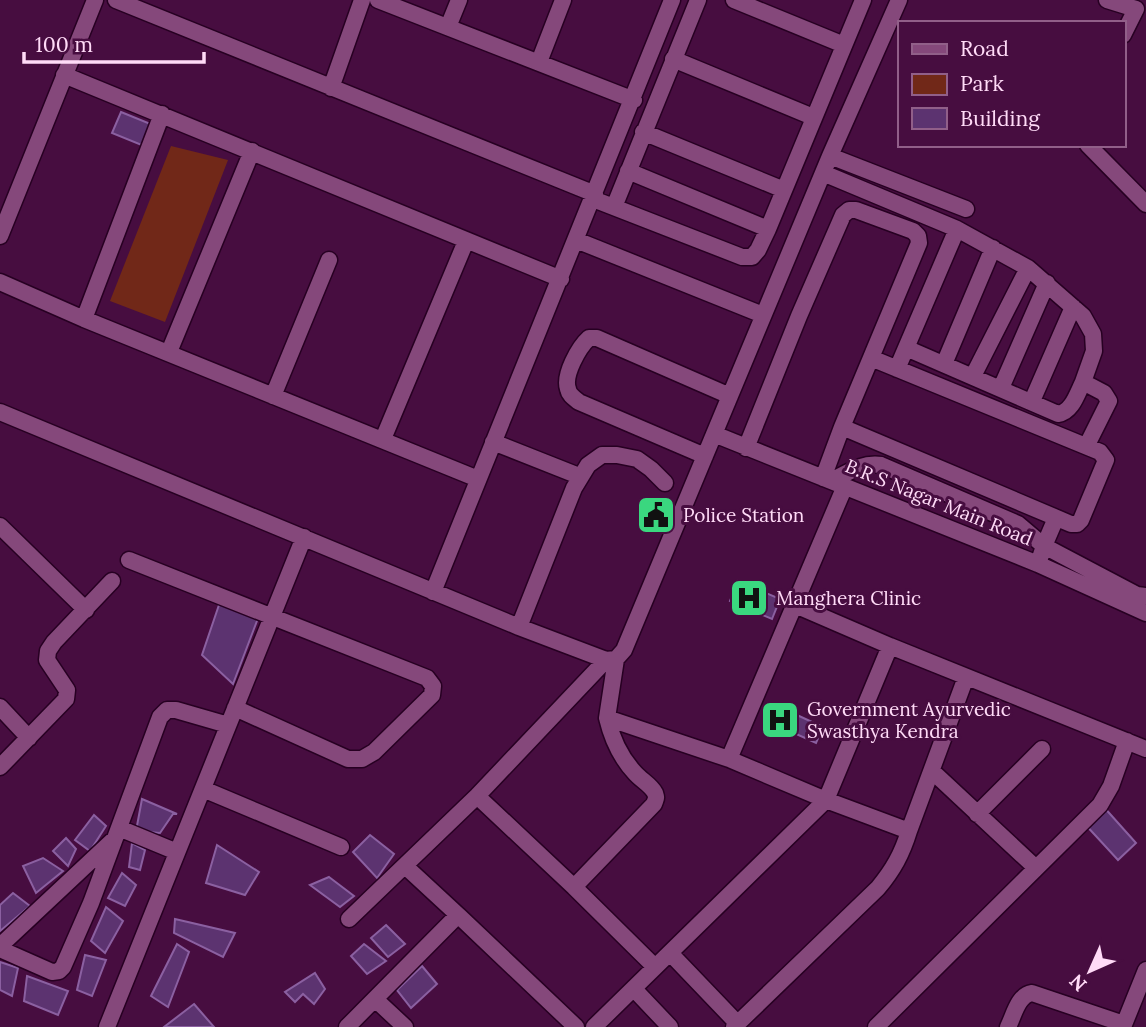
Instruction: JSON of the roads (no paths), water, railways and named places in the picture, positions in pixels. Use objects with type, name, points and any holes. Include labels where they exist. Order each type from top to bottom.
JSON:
[{"type":"street","points":[[0,236],[95,0]]},
{"type":"street","points":[[116,0],[594,196],[614,207],[743,257],[752,257],[768,229],[863,0]]},
{"type":"street","points":[[331,88],[362,0]]},
{"type":"street","points":[[378,0],[634,100]]},
{"type":"street","points":[[448,27],[459,0]]},
{"type":"street","points":[[539,62],[564,0]]},
{"type":"street","points":[[433,592],[634,100],[672,0]]},
{"type":"street","points":[[614,207],[698,0]]},
{"type":"street","points":[[734,0],[844,44]]},
{"type":"street","points":[[349,919],[477,796],[611,659],[624,650],[822,173],[899,0]]},
{"type":"street","points":[[1107,0],[1141,11],[1125,32]]},
{"type":"street","points":[[673,59],[813,117]]},
{"type":"street","points":[[64,75],[561,279]]},
{"type":"street","points":[[84,318],[162,114]]},
{"type":"street","points":[[643,132],[784,190]]},
{"type":"street","points":[[1090,147],[1146,204]]},
{"type":"street","points":[[169,352],[252,151]]},
{"type":"street","points":[[830,156],[965,209]]},
{"type":"street","points":[[628,171],[768,229]]},
{"type":"street","points":[[822,173],[957,229],[1028,268],[1083,316],[1093,334],[1094,351],[1083,382],[1069,409],[1058,414],[906,348]]},
{"type":"street","points":[[729,760],[795,605],[833,482],[842,427],[919,243],[918,236],[913,231],[856,210],[849,210],[843,215],[746,448]]},
{"type":"street","points":[[897,369],[957,229]]},
{"type":"street","points":[[576,240],[763,314]]},
{"type":"street","points":[[383,439],[466,241]]},
{"type":"street","points":[[944,364],[993,248]]},
{"type":"street","points":[[274,396],[329,260]]},
{"type":"street","points":[[973,376],[1028,268]]},
{"type":"street","points":[[0,282],[478,479]]},
{"type":"street","points":[[1001,388],[1047,283]]},
{"type":"street","points":[[1032,401],[1073,307]]},
{"type":"street","points":[[705,456],[579,401],[569,393],[566,384],[569,373],[583,344],[589,338],[597,338],[730,396]]},
{"type":"street","points":[[842,427],[1070,524],[1077,524],[1081,520],[1106,460],[1100,452],[871,358]]},
{"type":"street","points":[[1083,382],[1104,393],[1109,401],[1087,445]]},
{"type":"street","points":[[0,412],[519,627],[611,659]]},
{"type":"street","name":"B.R.S Nagar Main Road","points":[[714,434],[1038,564],[1146,613]]},
{"type":"street","points":[[493,442],[579,476]]},
{"type":"street","points":[[519,627],[579,476],[587,465],[602,455],[637,459],[665,482]]},
{"type":"street","points":[[833,482],[861,466],[871,463],[881,465],[1018,524],[1045,547],[1137,595],[1146,596]]},
{"type":"street","points":[[1038,564],[1056,518]]},
{"type":"street","points":[[0,526],[86,610]]},
{"type":"street","points":[[107,1027],[304,537]]},
{"type":"street","points":[[129,559],[427,678],[433,686],[432,695],[374,752],[362,759],[348,759],[235,708]]},
{"type":"street","points":[[0,767],[66,699],[67,690],[47,660],[48,651],[112,581]]},
{"type":"street","points":[[795,605],[1146,749]]},
{"type":"street","points":[[594,1027],[826,800],[890,646]]},
{"type":"street","points":[[574,887],[646,813],[656,798],[654,791],[622,757],[611,738],[607,718],[611,659]]},
{"type":"street","points":[[670,953],[736,1025],[878,888],[893,870],[902,853],[966,677]]},
{"type":"street","points":[[0,707],[29,738]]},
{"type":"street","points":[[118,832],[0,948],[52,972],[59,971],[91,903],[118,832],[160,717],[167,710],[177,710],[228,725]]},
{"type":"street","points":[[607,718],[729,760],[909,831]]},
{"type":"street","points":[[876,1027],[1100,805],[1111,786],[1127,741]]},
{"type":"street","points":[[977,814],[1042,749]]},
{"type":"street","points":[[932,771],[1036,868]]},
{"type":"street","points":[[203,789],[341,847]]},
{"type":"street","points":[[477,796],[655,967]]},
{"type":"street","points":[[118,832],[177,852]]},
{"type":"street","points":[[405,866],[576,1027]]},
{"type":"street","points":[[347,1027],[458,915]]},
{"type":"street","points":[[1008,1027],[1020,1000],[1026,994],[1032,993],[1123,1025],[1146,970]]},
{"type":"street","points":[[634,989],[670,1027]]},
{"type":"street","points":[[375,999],[405,1027]]},
{"type":"place","name":"Police Station","points":[[656,515]]},
{"type":"place","name":"Manghera Clinic","points":[[749,598]]},
{"type":"place","name":"Government Ayurvedic Swasthya Kendra","points":[[780,720]]}]
